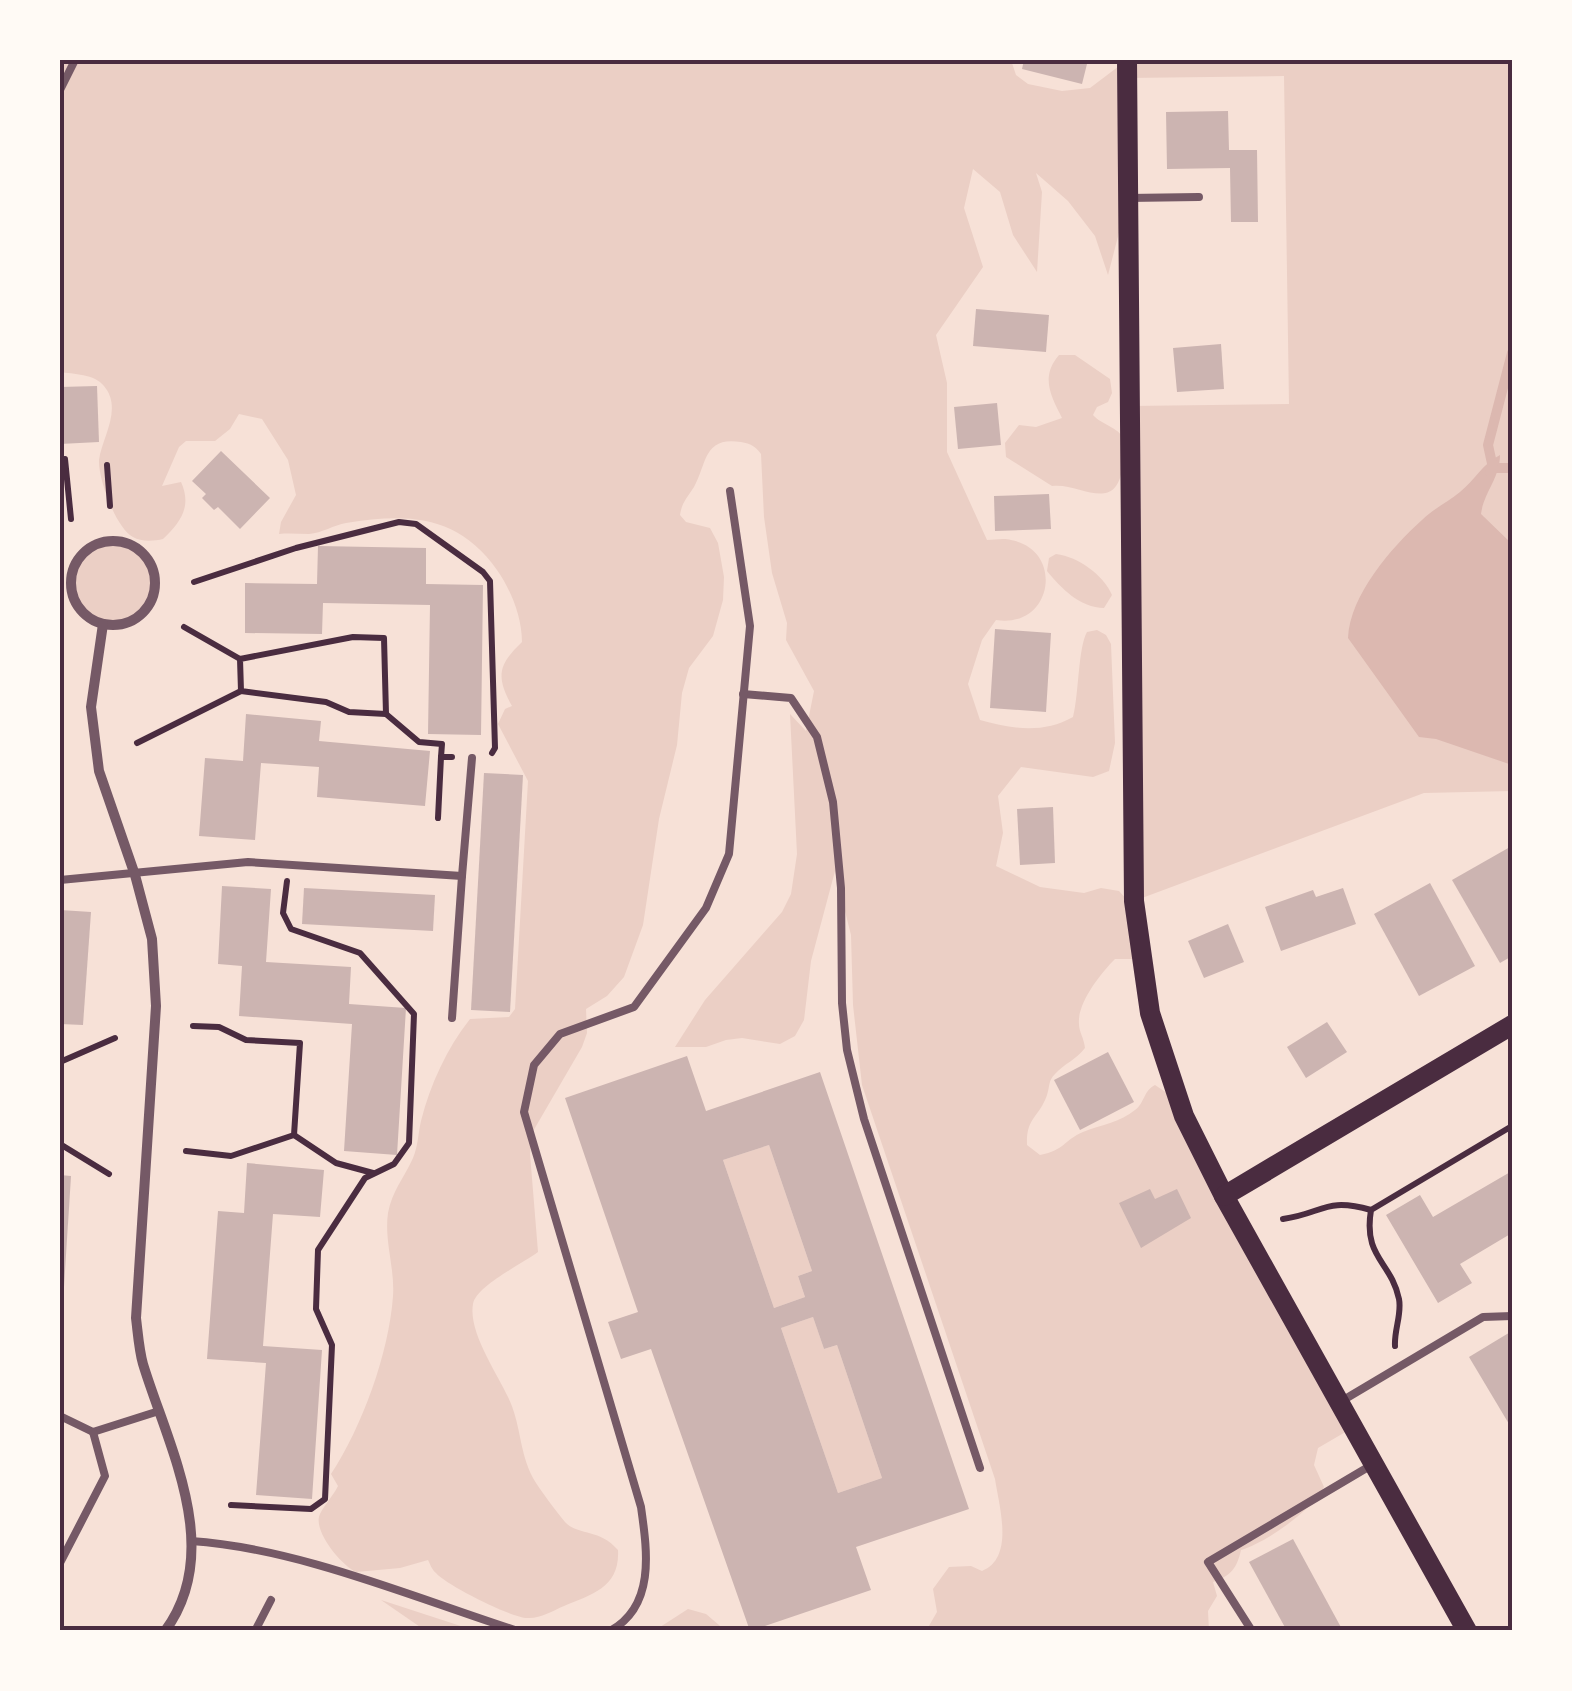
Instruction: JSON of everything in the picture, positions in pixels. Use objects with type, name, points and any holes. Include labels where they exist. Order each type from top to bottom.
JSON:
[{"type":"main road","points":[[1127,60],[1134,901],[1150,1013],[1184,1116],[1224,1196],[1467,1631]]},
{"type":"main road","points":[[1224,1196],[1512,1024]]},
{"type":"street","points":[[107,540],[122,541],[144,554],[152,566],[154,592],[141,615],[116,626],[103,624],[89,618],[72,595],[73,566],[93,545],[107,540]]},
{"type":"street","points":[[103,624],[92,707],[99,771],[152,938],[156,1006],[136,1318],[141,1359],[185,1487],[191,1541],[183,1594],[165,1631]]},
{"type":"lane","points":[[60,90],[75,60]]},
{"type":"lane","points":[[1128,198],[1199,197]]},
{"type":"lane","points":[[610,1631],[631,1614],[645,1581],[641,1507],[524,1112],[534,1066],[560,1034],[634,1007],[706,908],[729,854],[750,626],[730,491]]},
{"type":"lane","points":[[743,694],[791,698],[817,737],[835,819],[847,1050],[869,1136],[980,1468]]},
{"type":"lane","points":[[452,1018],[472,758]]},
{"type":"lane","points":[[60,880],[248,862],[462,876]]},
{"type":"lane","points":[[1340,1402],[1483,1317],[1512,1316]]},
{"type":"lane","points":[[60,1416],[93,1432],[159,1411]]},
{"type":"lane","points":[[60,1563],[105,1476],[93,1432]]},
{"type":"lane","points":[[1252,1631],[1208,1562],[1374,1463]]},
{"type":"lane","points":[[191,1541],[236,1544],[518,1631]]},
{"type":"lane","points":[[255,1631],[271,1600]]},
{"type":"path","points":[[65,458],[71,519]]},
{"type":"path","points":[[107,465],[110,506]]},
{"type":"path","points":[[194,582],[296,548],[399,522],[416,524],[483,572],[493,590],[495,748],[490,756],[441,757]]},
{"type":"path","points":[[184,627],[240,659],[353,638],[384,638],[386,714]]},
{"type":"path","points":[[240,659],[241,691]]},
{"type":"path","points":[[137,742],[241,691],[326,702],[349,712],[386,714],[419,742],[442,744],[438,818]]},
{"type":"path","points":[[231,1505],[311,1509],[325,1500],[332,1345],[316,1310],[318,1250],[365,1178],[394,1164],[409,1143],[414,1014],[360,952],[291,929],[283,913],[289,864]]},
{"type":"path","points":[[193,1026],[219,1027],[246,1040],[300,1043],[294,1135]]},
{"type":"path","points":[[60,1062],[115,1038]]},
{"type":"path","points":[[1283,1219],[1330,1204],[1347,1203],[1371,1210],[1512,1126]]},
{"type":"path","points":[[294,1135],[336,1163],[374,1173]]},
{"type":"path","points":[[186,1151],[231,1156],[294,1135]]},
{"type":"path","points":[[60,1144],[109,1174]]},
{"type":"path","points":[[1371,1210],[1368,1228],[1372,1249],[1397,1292],[1400,1306],[1394,1340],[1399,1367]]},
{"type":"shaded area","points":[[60,60],[1011,60],[1016,75],[1028,84],[1062,91],[1090,88],[1127,60],[1512,60],[1512,791],[1424,793],[1134,901],[1131,406],[1289,404],[1284,76],[1127,78],[1128,198],[1108,275],[1095,236],[1068,201],[1036,173],[1042,192],[1037,272],[1013,235],[1000,192],[973,169],[964,208],[983,267],[936,335],[947,383],[947,452],[987,540],[1008,539],[1028,547],[1045,572],[1040,601],[1030,613],[1015,620],[996,620],[982,640],[968,684],[980,720],[1027,728],[1050,726],[1073,717],[1087,632],[1097,630],[1111,644],[1115,743],[1109,771],[1093,777],[1021,767],[998,796],[1003,833],[996,866],[1040,887],[1084,893],[1101,888],[1119,891],[1130,903],[1137,959],[1115,959],[1091,989],[1079,1016],[1085,1048],[1051,1079],[1044,1103],[1031,1123],[1027,1145],[1040,1155],[1055,1150],[1083,1132],[1129,1114],[1155,1085],[1176,1099],[1354,1427],[1318,1448],[1314,1465],[1324,1487],[1309,1506],[1275,1533],[1241,1550],[1232,1570],[1213,1582],[1217,1596],[1208,1611],[1209,1631],[926,1631],[937,1612],[933,1589],[949,1567],[971,1566],[982,1571],[999,1555],[1001,1517],[995,1479],[862,1085],[853,1005],[851,935],[835,871],[811,961],[804,1020],[795,1036],[780,1044],[742,1038],[706,1047],[675,1047],[705,1000],[782,912],[791,894],[797,854],[790,714],[806,731],[814,691],[786,640],[787,623],[772,573],[764,517],[761,454],[741,442],[719,443],[713,448],[680,515],[686,522],[710,528],[718,543],[724,577],[723,600],[713,636],[689,668],[682,693],[677,745],[659,819],[643,925],[624,977],[607,996],[586,1009],[587,1033],[582,1047],[532,1133],[530,1154],[538,1252],[482,1290],[473,1304],[479,1339],[512,1407],[533,1478],[565,1522],[604,1538],[618,1550],[614,1573],[594,1593],[527,1618],[494,1607],[452,1585],[435,1572],[428,1560],[400,1568],[356,1572],[329,1546],[319,1521],[338,1486],[331,1474],[372,1389],[386,1341],[393,1286],[387,1223],[392,1198],[413,1158],[429,1094],[454,1042],[470,1019],[509,1017],[515,1009],[528,781],[498,724],[505,709],[512,706],[503,686],[502,671],[508,657],[522,642],[520,623],[497,570],[466,538],[449,528],[391,518],[346,523],[309,534],[279,534],[296,495],[288,460],[262,419],[239,414],[230,429],[215,441],[186,441],[179,447],[162,486],[181,482],[185,506],[180,520],[163,539],[140,540],[120,524],[99,468],[112,413],[109,395],[95,379],[60,372]]},
{"type":"shaded area","points":[[1059,355],[1075,355],[1110,379],[1112,393],[1108,402],[1097,407],[1093,415],[1125,442],[1122,470],[1111,491],[1094,493],[1052,486],[1006,457],[1005,443],[1019,425],[1036,427],[1062,418],[1049,379]]},
{"type":"shaded area","points":[[1500,455],[1481,514],[1512,544],[1512,765],[1419,737],[1348,638],[1356,605],[1385,558],[1426,516],[1460,492]]},
{"type":"shaded area","points":[[113,541],[129,544],[143,553],[152,567],[152,599],[143,613],[129,622],[113,625],[97,622],[83,613],[74,599],[71,583],[74,567],[83,553],[97,544]]},
{"type":"shaded area","points":[[1056,554],[1081,563],[1103,581],[1112,595],[1104,608],[1079,601],[1052,577],[1047,571],[1049,558]]},
{"type":"shaded area","points":[[769,1145],[812,1271],[798,1276],[805,1297],[774,1308],[723,1160]]},
{"type":"shaded area","points":[[813,1317],[824,1349],[837,1345],[882,1478],[838,1493],[781,1328]]},
{"type":"shaded area","points":[[381,1600],[476,1631],[426,1631]]},
{"type":"shaded area","points":[[688,1609],[706,1614],[726,1631],[654,1631]]},
{"type":"building","points":[[1024,60],[1088,60],[1082,84],[1022,69]]},
{"type":"building","points":[[1228,111],[1229,150],[1257,150],[1258,222],[1231,222],[1230,168],[1167,169],[1166,112]]},
{"type":"building","points":[[976,309],[1049,315],[1046,352],[973,346]]},
{"type":"building","points":[[1221,344],[1224,389],[1177,392],[1173,348]]},
{"type":"building","points":[[97,386],[99,442],[60,444],[60,387]]},
{"type":"building","points":[[997,403],[1001,445],[958,449],[954,407]]},
{"type":"building","points":[[221,451],[270,498],[240,529],[218,507],[214,510],[202,498],[206,494],[192,481]]},
{"type":"building","points":[[1049,494],[1051,529],[995,531],[994,496]]},
{"type":"building","points":[[318,546],[426,548],[426,584],[483,585],[481,735],[428,734],[430,605],[323,603],[322,634],[245,633],[245,583],[317,584]]},
{"type":"building","points":[[995,629],[1051,633],[1046,712],[990,708]]},
{"type":"building","points":[[246,714],[321,721],[319,741],[430,751],[425,806],[317,797],[319,767],[261,763],[255,840],[199,836],[205,758],[243,761]]},
{"type":"building","points":[[484,773],[523,775],[510,1012],[471,1010]]},
{"type":"building","points":[[1053,807],[1055,863],[1020,865],[1017,809]]},
{"type":"building","points":[[1510,847],[1512,956],[1500,963],[1452,880]]},
{"type":"building","points":[[1430,883],[1475,966],[1419,996],[1374,914]]},
{"type":"building","points":[[222,886],[271,889],[266,962],[351,967],[349,1004],[406,1008],[397,1155],[344,1151],[352,1024],[239,1016],[242,966],[218,964]]},
{"type":"building","points":[[304,888],[435,895],[433,931],[302,924]]},
{"type":"building","points":[[1343,888],[1356,924],[1281,951],[1265,907],[1313,890],[1316,897]]},
{"type":"building","points":[[60,910],[91,912],[83,1025],[60,1024]]},
{"type":"building","points":[[1228,924],[1244,962],[1204,978],[1188,941]]},
{"type":"building","points":[[1327,1022],[1347,1052],[1306,1078],[1287,1047]]},
{"type":"building","points":[[1108,1052],[1134,1102],[1080,1130],[1054,1080]]},
{"type":"building","points":[[687,1056],[706,1111],[820,1072],[969,1509],[856,1547],[871,1590],[750,1631],[651,1349],[621,1359],[608,1322],[638,1312],[565,1098]],"holes":[[[769,1145],[812,1271],[798,1276],[805,1297],[774,1308],[723,1160]],[[813,1317],[824,1349],[837,1345],[882,1478],[838,1493],[781,1328]]]},
{"type":"building","points":[[247,1163],[324,1170],[320,1217],[273,1214],[263,1346],[322,1350],[312,1499],[256,1495],[266,1363],[207,1359],[218,1211],[244,1213]]},
{"type":"building","points":[[1512,1171],[1512,1233],[1460,1264],[1472,1283],[1438,1303],[1386,1215],[1420,1195],[1433,1217]]},
{"type":"building","points":[[60,1175],[71,1176],[63,1303],[60,1303]]},
{"type":"building","points":[[1150,1189],[1155,1199],[1177,1189],[1191,1218],[1141,1248],[1119,1203]]},
{"type":"building","points":[[1512,1331],[1512,1429],[1469,1357]]},
{"type":"building","points":[[1293,1539],[1343,1631],[1287,1631],[1249,1562]]},
{"type":"waterway","points":[[1490,472],[1493,468],[1488,445],[1512,353]]},
{"type":"waterway","points":[[1493,468],[1512,468]]}]
